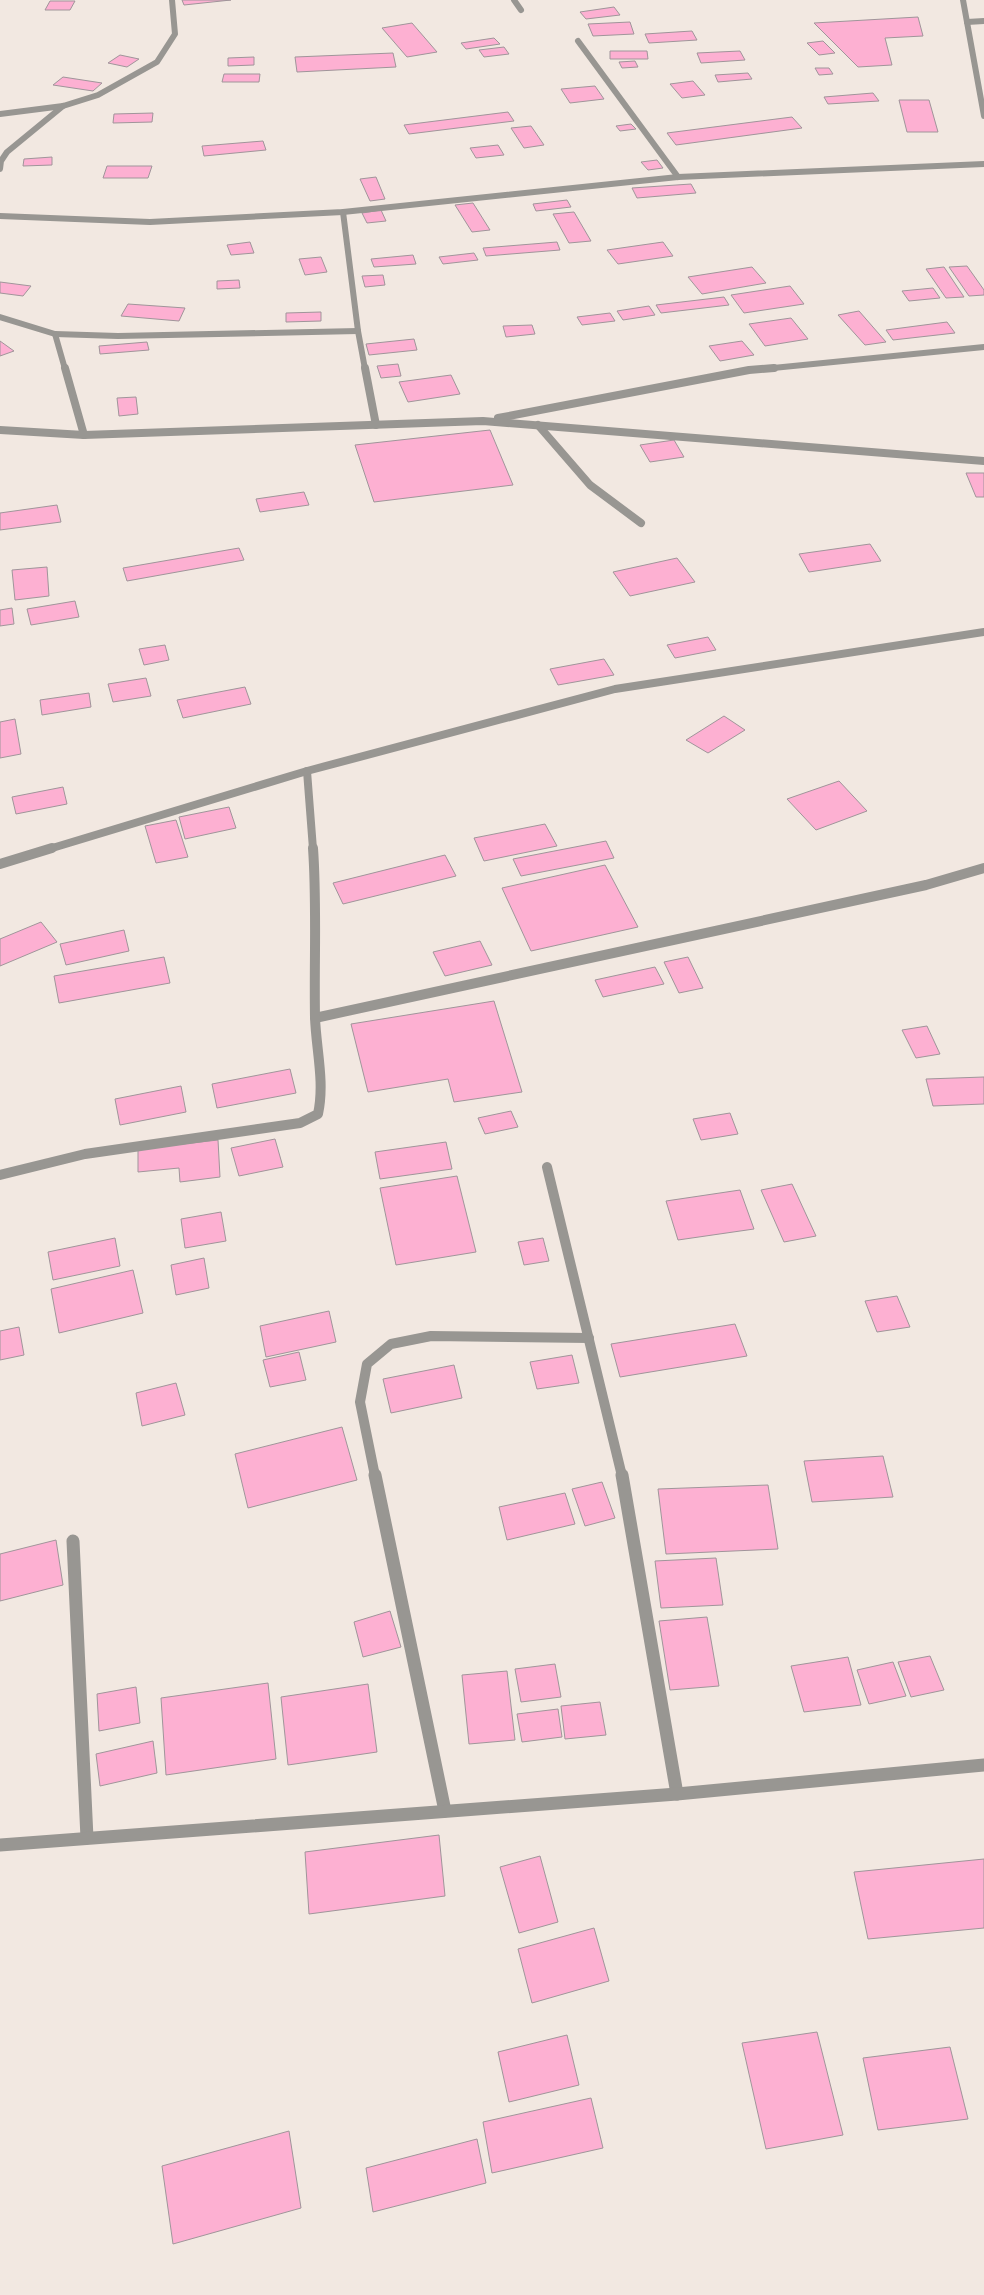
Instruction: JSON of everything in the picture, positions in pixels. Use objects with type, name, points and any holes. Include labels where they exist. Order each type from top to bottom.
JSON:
[{"type":"street","points":[[0,114],[63,106],[98,95],[157,62],[174,34],[172,0]]},
{"type":"street","points":[[514,0],[521,10]]},
{"type":"street","points":[[963,0],[984,116]]},
{"type":"street","points":[[967,22],[984,22]]},
{"type":"street","points":[[578,41],[678,177]]},
{"type":"street","points":[[0,169],[1,161],[6,152],[63,106]]},
{"type":"street","points":[[0,216],[150,222],[343,212],[678,177],[984,164]]},
{"type":"street","points":[[343,212],[358,331],[376,425]]},
{"type":"street","points":[[0,318],[55,334],[118,336],[358,331]]},
{"type":"street","points":[[55,334],[84,435]]},
{"type":"street","points":[[483,420],[749,370],[984,347]]},
{"type":"street","points":[[0,430],[84,435],[483,420],[984,461]]},
{"type":"street","points":[[538,425],[590,485],[641,522]]},
{"type":"street","points":[[0,864],[307,771],[615,688],[984,632]]},
{"type":"street","points":[[0,1175],[85,1154],[300,1123],[318,1114],[322,1096],[315,1018],[315,880],[307,771]]},
{"type":"street","points":[[315,1018],[926,885],[984,868]]},
{"type":"street","points":[[547,1167],[622,1475],[677,1794]]},
{"type":"street","points":[[445,1811],[360,1402],[367,1364],[391,1344],[431,1336],[589,1338]]},
{"type":"street","points":[[73,1541],[87,1838]]},
{"type":"street","points":[[0,1845],[677,1794],[984,1765]]},
{"type":"building","points":[[182,0],[231,0],[184,5]]},
{"type":"building","points":[[50,1],[75,1],[70,10],[45,10]]},
{"type":"building","points":[[614,7],[620,15],[586,19],[580,12]]},
{"type":"building","points":[[918,17],[923,36],[885,38],[892,65],[858,67],[814,23]]},
{"type":"building","points":[[630,22],[634,34],[593,36],[588,24]]},
{"type":"building","points":[[412,23],[437,52],[407,57],[382,28]]},
{"type":"building","points":[[692,31],[697,40],[649,43],[645,34]]},
{"type":"building","points":[[494,38],[500,44],[466,49],[461,43]]},
{"type":"building","points":[[823,41],[835,53],[819,55],[807,43]]},
{"type":"building","points":[[504,47],[509,54],[484,57],[479,50]]},
{"type":"building","points":[[610,51],[647,51],[648,59],[610,59]]},
{"type":"building","points":[[740,51],[745,60],[701,63],[697,53]]},
{"type":"building","points":[[393,53],[396,67],[297,72],[295,57]]},
{"type":"building","points":[[120,55],[139,59],[127,67],[108,63]]},
{"type":"building","points":[[254,57],[254,65],[228,66],[228,58]]},
{"type":"building","points":[[635,61],[638,67],[622,68],[619,62]]},
{"type":"building","points":[[815,68],[829,68],[833,74],[819,75]]},
{"type":"building","points":[[748,73],[752,79],[718,82],[715,75]]},
{"type":"building","points":[[224,74],[260,74],[259,82],[222,82]]},
{"type":"building","points":[[63,77],[102,83],[93,91],[53,85]]},
{"type":"building","points":[[693,81],[705,95],[682,98],[670,84]]},
{"type":"building","points":[[595,86],[604,99],[570,103],[561,89]]},
{"type":"building","points":[[873,93],[879,101],[828,104],[824,97]]},
{"type":"building","points":[[899,100],[929,100],[938,132],[907,132]]},
{"type":"building","points":[[508,112],[514,121],[409,134],[404,125]]},
{"type":"building","points":[[153,113],[152,122],[113,123],[114,114]]},
{"type":"building","points":[[792,117],[802,128],[676,145],[667,133]]},
{"type":"building","points":[[631,124],[636,129],[620,131],[616,126]]},
{"type":"building","points":[[531,126],[544,145],[524,148],[511,128]]},
{"type":"building","points":[[263,141],[266,150],[204,156],[202,146]]},
{"type":"building","points":[[498,145],[504,155],[476,158],[470,148]]},
{"type":"building","points":[[52,157],[52,165],[23,166],[24,159]]},
{"type":"building","points":[[657,160],[663,168],[648,170],[641,162]]},
{"type":"building","points":[[107,166],[152,166],[148,178],[103,178]]},
{"type":"building","points":[[376,177],[385,199],[370,201],[360,179]]},
{"type":"building","points":[[691,184],[696,193],[637,198],[632,188]]},
{"type":"building","points":[[567,200],[571,207],[536,211],[533,204]]},
{"type":"building","points":[[473,203],[490,230],[472,232],[455,205]]},
{"type":"building","points":[[381,210],[386,221],[367,223],[362,213]]},
{"type":"building","points":[[574,212],[591,241],[569,243],[553,214]]},
{"type":"building","points":[[250,242],[254,253],[231,255],[227,245]]},
{"type":"building","points":[[557,242],[560,250],[486,256],[483,248]]},
{"type":"building","points":[[663,242],[673,256],[618,264],[607,250]]},
{"type":"building","points":[[474,253],[478,260],[443,264],[439,257]]},
{"type":"building","points":[[413,255],[416,264],[374,267],[371,259]]},
{"type":"building","points":[[321,257],[327,272],[305,275],[299,259]]},
{"type":"building","points":[[967,266],[984,290],[984,295],[969,296],[949,267]]},
{"type":"building","points":[[752,267],[766,283],[702,294],[688,277]]},
{"type":"building","points":[[944,267],[964,297],[946,298],[926,269]]},
{"type":"building","points":[[383,275],[385,285],[365,287],[362,276]]},
{"type":"building","points":[[239,280],[240,288],[217,289],[217,281]]},
{"type":"building","points":[[0,282],[31,286],[23,296],[0,293]]},
{"type":"building","points":[[790,286],[804,304],[744,313],[731,295]]},
{"type":"building","points":[[933,288],[940,298],[909,301],[902,291]]},
{"type":"building","points":[[724,297],[729,305],[661,313],[656,305]]},
{"type":"building","points":[[128,304],[185,308],[179,321],[121,316]]},
{"type":"building","points":[[649,306],[655,315],[623,320],[617,311]]},
{"type":"building","points":[[859,311],[886,342],[865,345],[838,315]]},
{"type":"building","points":[[321,312],[321,321],[286,322],[286,313]]},
{"type":"building","points":[[610,313],[615,321],[582,325],[577,317]]},
{"type":"building","points":[[791,318],[808,339],[765,346],[749,324]]},
{"type":"building","points":[[947,322],[955,333],[893,340],[886,330]]},
{"type":"building","points":[[532,325],[535,334],[506,337],[503,326]]},
{"type":"building","points":[[414,339],[417,350],[369,355],[366,344]]},
{"type":"building","points":[[0,341],[14,351],[0,356]]},
{"type":"building","points":[[742,341],[754,355],[720,361],[709,346]]},
{"type":"building","points":[[147,342],[149,350],[100,354],[99,346]]},
{"type":"building","points":[[398,364],[401,376],[381,378],[377,366]]},
{"type":"building","points":[[451,375],[460,394],[408,402],[399,382]]},
{"type":"building","points":[[136,397],[138,414],[119,416],[117,398]]},
{"type":"building","points":[[490,430],[513,485],[374,502],[355,445]]},
{"type":"building","points":[[674,440],[684,457],[650,462],[640,445]]},
{"type":"building","points":[[966,473],[984,473],[984,497],[976,497]]},
{"type":"building","points":[[304,492],[309,505],[260,512],[256,499]]},
{"type":"building","points":[[57,505],[61,522],[0,530],[0,513]]},
{"type":"building","points":[[870,544],[881,561],[809,572],[799,554]]},
{"type":"building","points":[[239,548],[244,560],[127,581],[123,568]]},
{"type":"building","points":[[677,558],[695,582],[630,596],[613,572]]},
{"type":"building","points":[[47,567],[49,596],[15,600],[12,570]]},
{"type":"building","points":[[75,601],[79,617],[31,625],[27,609]]},
{"type":"building","points":[[12,608],[14,624],[0,626],[0,610]]},
{"type":"building","points":[[708,637],[716,650],[675,658],[667,645]]},
{"type":"building","points":[[165,645],[169,660],[144,665],[139,649]]},
{"type":"building","points":[[604,659],[614,675],[558,685],[550,669]]},
{"type":"building","points":[[146,678],[151,696],[113,702],[108,684]]},
{"type":"building","points":[[245,687],[251,704],[183,718],[177,700]]},
{"type":"building","points":[[89,693],[91,707],[42,715],[40,700]]},
{"type":"building","points":[[724,716],[745,730],[708,753],[686,740]]},
{"type":"building","points":[[15,719],[21,754],[0,758],[0,722]]},
{"type":"building","points":[[839,781],[867,811],[816,830],[787,799]]},
{"type":"building","points":[[63,787],[67,804],[16,814],[12,797]]},
{"type":"building","points":[[229,807],[236,828],[185,839],[179,817]]},
{"type":"building","points":[[176,820],[188,857],[156,863],[145,826]]},
{"type":"building","points":[[545,824],[557,846],[484,861],[474,838]]},
{"type":"building","points":[[606,841],[614,858],[521,876],[513,859]]},
{"type":"building","points":[[445,855],[456,876],[343,904],[333,883]]},
{"type":"building","points":[[605,865],[638,927],[531,951],[502,888]]},
{"type":"building","points":[[41,922],[57,942],[0,966],[0,939]]},
{"type":"building","points":[[124,930],[129,951],[66,965],[60,944]]},
{"type":"building","points":[[480,941],[492,965],[445,976],[433,952]]},
{"type":"building","points":[[164,957],[170,983],[59,1003],[54,976]]},
{"type":"building","points":[[688,957],[703,988],[679,993],[664,962]]},
{"type":"building","points":[[655,967],[664,984],[603,997],[595,980]]},
{"type":"building","points":[[494,1001],[522,1092],[454,1102],[448,1079],[368,1092],[351,1024]]},
{"type":"building","points":[[927,1026],[940,1054],[916,1058],[902,1030]]},
{"type":"building","points":[[290,1069],[296,1093],[217,1108],[212,1084]]},
{"type":"building","points":[[984,1077],[984,1104],[933,1106],[926,1079]]},
{"type":"building","points":[[181,1086],[186,1112],[120,1125],[115,1099]]},
{"type":"building","points":[[511,1111],[518,1127],[485,1134],[478,1118]]},
{"type":"building","points":[[730,1113],[738,1134],[701,1140],[693,1119]]},
{"type":"building","points":[[275,1139],[283,1167],[239,1176],[231,1148]]},
{"type":"building","points":[[218,1140],[220,1177],[180,1182],[179,1168],[138,1172],[138,1149]]},
{"type":"building","points":[[446,1142],[452,1169],[380,1179],[375,1152]]},
{"type":"building","points":[[457,1176],[476,1252],[396,1265],[380,1188]]},
{"type":"building","points":[[792,1184],[816,1236],[784,1242],[761,1190]]},
{"type":"building","points":[[740,1190],[754,1229],[678,1240],[666,1201]]},
{"type":"building","points":[[221,1212],[226,1241],[185,1248],[181,1219]]},
{"type":"building","points":[[115,1238],[120,1266],[53,1280],[48,1252]]},
{"type":"building","points":[[543,1238],[549,1261],[524,1265],[518,1242]]},
{"type":"building","points":[[204,1258],[209,1288],[176,1295],[171,1265]]},
{"type":"building","points":[[133,1270],[143,1313],[59,1333],[51,1289]]},
{"type":"building","points":[[897,1296],[910,1327],[877,1332],[865,1301]]},
{"type":"building","points":[[329,1311],[336,1342],[266,1357],[260,1326]]},
{"type":"building","points":[[735,1324],[747,1356],[620,1377],[611,1344]]},
{"type":"building","points":[[19,1327],[24,1355],[0,1360],[0,1331]]},
{"type":"building","points":[[299,1352],[306,1380],[270,1387],[263,1360]]},
{"type":"building","points":[[572,1355],[579,1383],[537,1389],[530,1362]]},
{"type":"building","points":[[454,1365],[462,1398],[391,1413],[383,1379]]},
{"type":"building","points":[[176,1383],[185,1415],[142,1426],[136,1393]]},
{"type":"building","points":[[342,1427],[357,1480],[248,1508],[235,1454]]},
{"type":"building","points":[[883,1456],[893,1497],[812,1502],[804,1461]]},
{"type":"building","points":[[602,1482],[615,1518],[585,1526],[572,1489]]},
{"type":"building","points":[[768,1485],[778,1549],[666,1554],[658,1489]]},
{"type":"building","points":[[565,1493],[575,1524],[507,1540],[499,1507]]},
{"type":"building","points":[[56,1540],[63,1585],[0,1601],[0,1554]]},
{"type":"building","points":[[716,1558],[723,1605],[661,1608],[655,1561]]},
{"type":"building","points":[[390,1611],[401,1647],[363,1657],[354,1622]]},
{"type":"building","points":[[707,1617],[719,1686],[670,1690],[659,1621]]},
{"type":"building","points":[[930,1656],[944,1690],[911,1697],[898,1662]]},
{"type":"building","points":[[848,1657],[861,1705],[804,1712],[791,1666]]},
{"type":"building","points":[[893,1662],[906,1696],[869,1704],[857,1670]]},
{"type":"building","points":[[555,1664],[561,1697],[521,1702],[515,1669]]},
{"type":"building","points":[[507,1671],[515,1740],[469,1744],[462,1675]]},
{"type":"building","points":[[268,1683],[276,1759],[166,1775],[161,1698]]},
{"type":"building","points":[[368,1684],[377,1752],[288,1765],[281,1697]]},
{"type":"building","points":[[136,1687],[140,1723],[99,1731],[97,1694]]},
{"type":"building","points":[[600,1702],[606,1735],[565,1739],[561,1706]]},
{"type":"building","points":[[558,1709],[562,1737],[522,1742],[517,1714]]},
{"type":"building","points":[[153,1741],[157,1773],[100,1786],[96,1754]]},
{"type":"building","points":[[439,1835],[445,1896],[309,1914],[305,1852]]},
{"type":"building","points":[[540,1856],[558,1922],[519,1933],[500,1867]]},
{"type":"building","points":[[984,1859],[984,1928],[868,1939],[854,1872]]},
{"type":"building","points":[[594,1928],[609,1981],[532,2003],[518,1949]]},
{"type":"building","points":[[817,2032],[843,2135],[766,2149],[742,2043]]},
{"type":"building","points":[[567,2035],[579,2085],[509,2102],[498,2052]]},
{"type":"building","points":[[950,2047],[968,2119],[878,2130],[863,2058]]},
{"type":"building","points":[[591,2098],[603,2148],[492,2173],[483,2122]]},
{"type":"building","points":[[289,2131],[301,2208],[173,2244],[162,2166]]},
{"type":"building","points":[[477,2139],[486,2183],[373,2212],[366,2168]]}]
